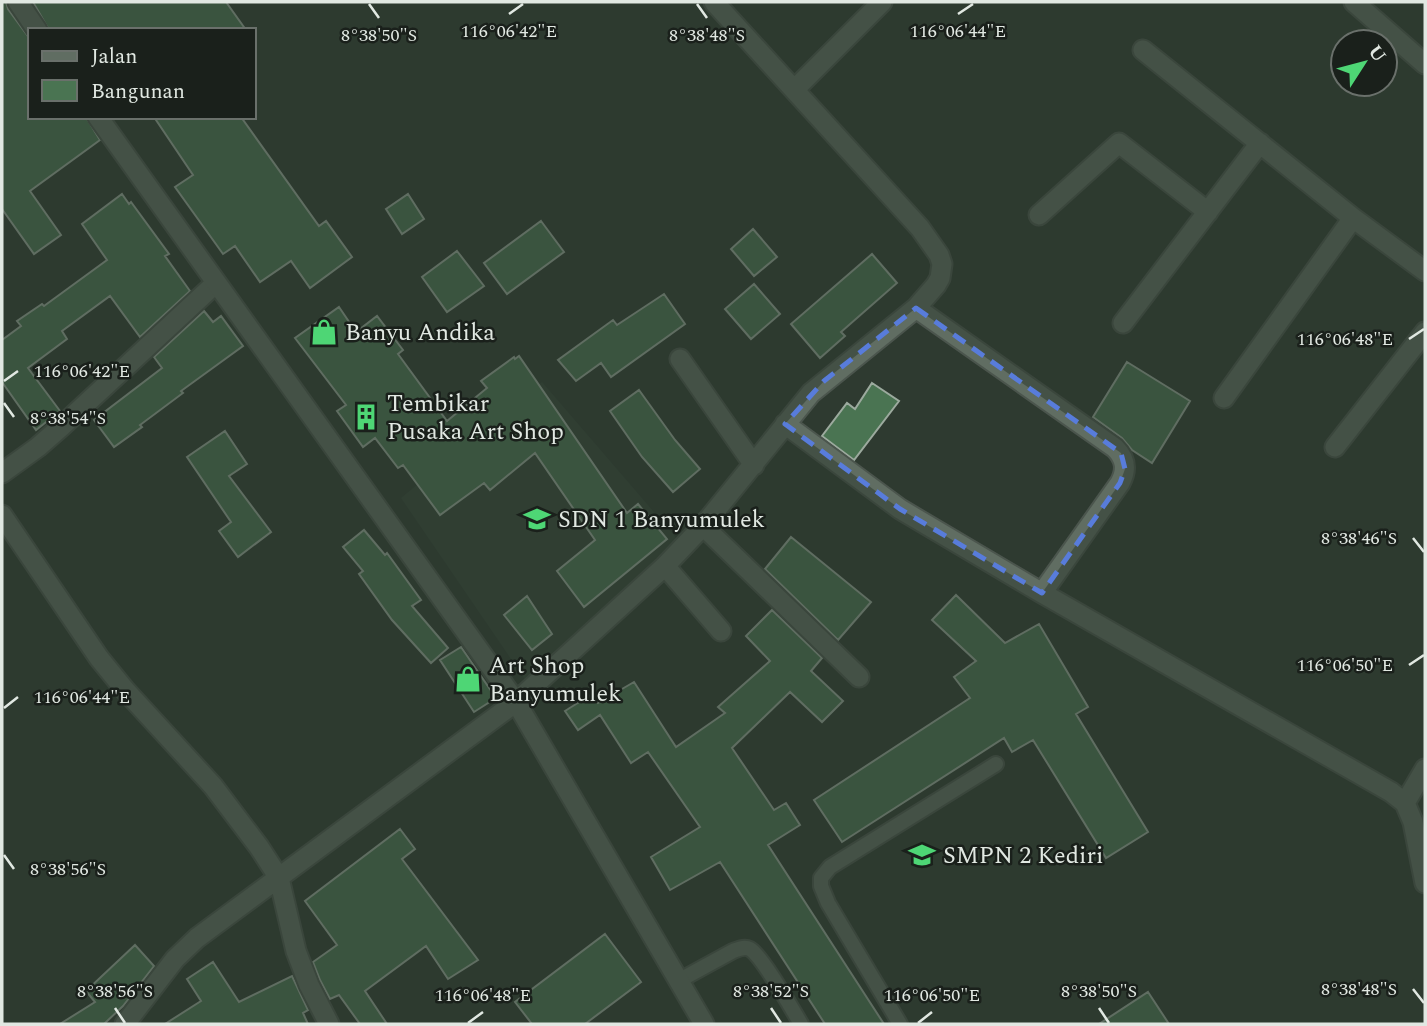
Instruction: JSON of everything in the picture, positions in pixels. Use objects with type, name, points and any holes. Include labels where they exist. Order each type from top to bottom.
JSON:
[{"type":"street","points":[[18,2],[36,28]]},
{"type":"street","points":[[134,1020],[184,949],[516,702],[665,566],[704,526],[785,424],[824,381],[916,308],[940,278],[942,269],[939,255],[920,228],[714,2]]},
{"type":"street","points":[[795,89],[882,2]]},
{"type":"street","points":[[1354,2],[1425,64]]},
{"type":"street","points":[[1143,50],[1353,218],[1425,271]]},
{"type":"street","points":[[99,119],[516,702],[704,1024]]},
{"type":"street","points":[[1040,215],[1119,143],[1208,212]]},
{"type":"street","points":[[1123,323],[1260,143]]},
{"type":"street","points":[[1224,398],[1353,218]]},
{"type":"street","points":[[2,472],[54,433],[216,283]]},
{"type":"street","points":[[916,308],[1115,449],[1125,463],[1120,483],[1042,593]]},
{"type":"street","points":[[1335,447],[1425,331]]},
{"type":"street","points":[[680,359],[754,465]]},
{"type":"street","points":[[785,424],[900,509],[1391,792],[1405,803],[1413,822],[1425,883]]},
{"type":"street","points":[[2,515],[99,658],[213,786],[279,878],[296,951],[309,985],[329,1024]]},
{"type":"street","points":[[704,526],[859,677]]},
{"type":"street","points":[[665,566],[721,631]]},
{"type":"street","points":[[1405,803],[1425,769]]},
{"type":"lane","points":[[900,1024],[828,903],[821,886],[821,877],[830,867],[996,764]]},
{"type":"lane","points":[[680,980],[733,951],[749,949],[759,959],[801,1024]]},
{"type":"highlighted area","points":[[916,308],[1121,453],[1125,469],[1120,483],[1042,593],[900,509],[785,424],[824,381]]},
{"type":"shaded area","name":"SDN 1 Banyumulek","points":[[542,382],[678,540],[526,681],[401,498]]},
{"type":"building","points":[[2,2],[6,2],[28,36],[28,119],[87,119],[100,140],[30,191],[61,235],[34,254],[2,209]]},
{"type":"building","points":[[33,2],[226,2],[245,28],[48,28]]},
{"type":"building","points":[[155,119],[242,119],[319,226],[326,221],[352,257],[310,288],[291,261],[260,282],[235,246],[223,254],[175,187],[193,175]]},
{"type":"building","points":[[122,194],[129,204],[131,202],[169,254],[165,256],[190,291],[140,337],[110,296],[62,331],[67,339],[28,368],[60,411],[36,430],[2,382],[2,340],[21,326],[17,321],[42,304],[44,306],[107,260],[82,224]]},
{"type":"building","points":[[408,194],[424,219],[402,234],[386,209]]},
{"type":"building","points":[[541,221],[564,252],[507,294],[484,263]]},
{"type":"building","points":[[753,229],[777,257],[754,276],[731,249]]},
{"type":"building","points":[[457,251],[484,286],[447,312],[422,277]]},
{"type":"building","points":[[872,254],[897,283],[841,332],[845,336],[820,358],[791,324]]},
{"type":"building","points":[[754,284],[780,314],[751,339],[725,309]]},
{"type":"building","points":[[664,294],[685,324],[611,377],[601,363],[576,381],[558,360],[613,320],[617,325]]},
{"type":"building","points":[[339,307],[356,332],[377,316],[403,350],[398,354],[447,421],[487,388],[481,381],[519,356],[627,513],[638,504],[667,539],[584,607],[557,571],[595,540],[535,453],[490,490],[484,483],[440,515],[403,465],[398,468],[375,438],[363,447],[337,411],[346,405],[295,338]]},
{"type":"building","points":[[204,311],[213,322],[221,316],[243,346],[181,391],[183,393],[114,447],[94,420],[162,368],[154,357]]},
{"type":"building","points":[[1127,362],[1190,401],[1152,463],[1093,417]]},
{"type":"building","points":[[872,383],[899,401],[854,460],[822,436],[847,403],[855,409]]},
{"type":"building","points":[[639,390],[700,469],[673,492],[642,457],[610,411]]},
{"type":"building","points":[[225,431],[247,464],[229,476],[271,532],[238,557],[219,531],[231,522],[187,457]]},
{"type":"building","points":[[364,530],[385,555],[387,553],[421,600],[412,606],[448,648],[431,663],[392,620],[359,574],[363,571],[343,547]]},
{"type":"building","points":[[791,537],[871,602],[838,640],[765,569]]},
{"type":"building","points":[[956,595],[1005,643],[1039,624],[1088,707],[1076,714],[1148,832],[1106,858],[1033,740],[1012,752],[1004,738],[842,842],[814,800],[970,698],[954,677],[976,661],[932,620]]},
{"type":"building","points":[[527,596],[552,634],[532,650],[504,615]]},
{"type":"building","points":[[772,610],[822,658],[811,671],[843,701],[822,722],[790,692],[732,748],[774,810],[786,803],[800,825],[768,845],[884,1024],[825,1024],[720,862],[670,890],[651,857],[700,827],[648,752],[631,763],[600,715],[578,730],[565,711],[592,694],[598,703],[634,682],[676,747],[725,713],[718,707],[770,661],[746,636]]},
{"type":"building","name":"Art Shop Banyumulek","points":[[461,647],[496,698],[474,712],[440,660]]},
{"type":"building","points":[[400,829],[415,849],[402,859],[478,960],[448,979],[426,946],[365,991],[387,1024],[360,1024],[339,995],[330,999],[320,980],[313,962],[337,945],[305,901]]},
{"type":"building","points":[[605,934],[641,982],[585,1024],[532,1024],[515,1002]]},
{"type":"building","points":[[135,945],[154,966],[123,1006],[104,1024],[60,1024],[95,1002],[86,991]]},
{"type":"building","points":[[213,962],[239,1002],[292,976],[308,1010],[303,1013],[308,1024],[165,1024],[201,1001],[187,979]]},
{"type":"building","points":[[1148,992],[1169,1024],[1099,1024]]},
{"type":"place","name":"Banyu Andika","points":[[324,332]]},
{"type":"place","name":"Tembikar Pusaka Art Shop","points":[[366,417]]},
{"type":"place","name":"SDN 1 Banyumulek","points":[[537,519]]},
{"type":"place","name":"Art Shop Banyumulek","points":[[468,679]]},
{"type":"place","name":"SMPN 2 Kediri","points":[[922,855]]}]
